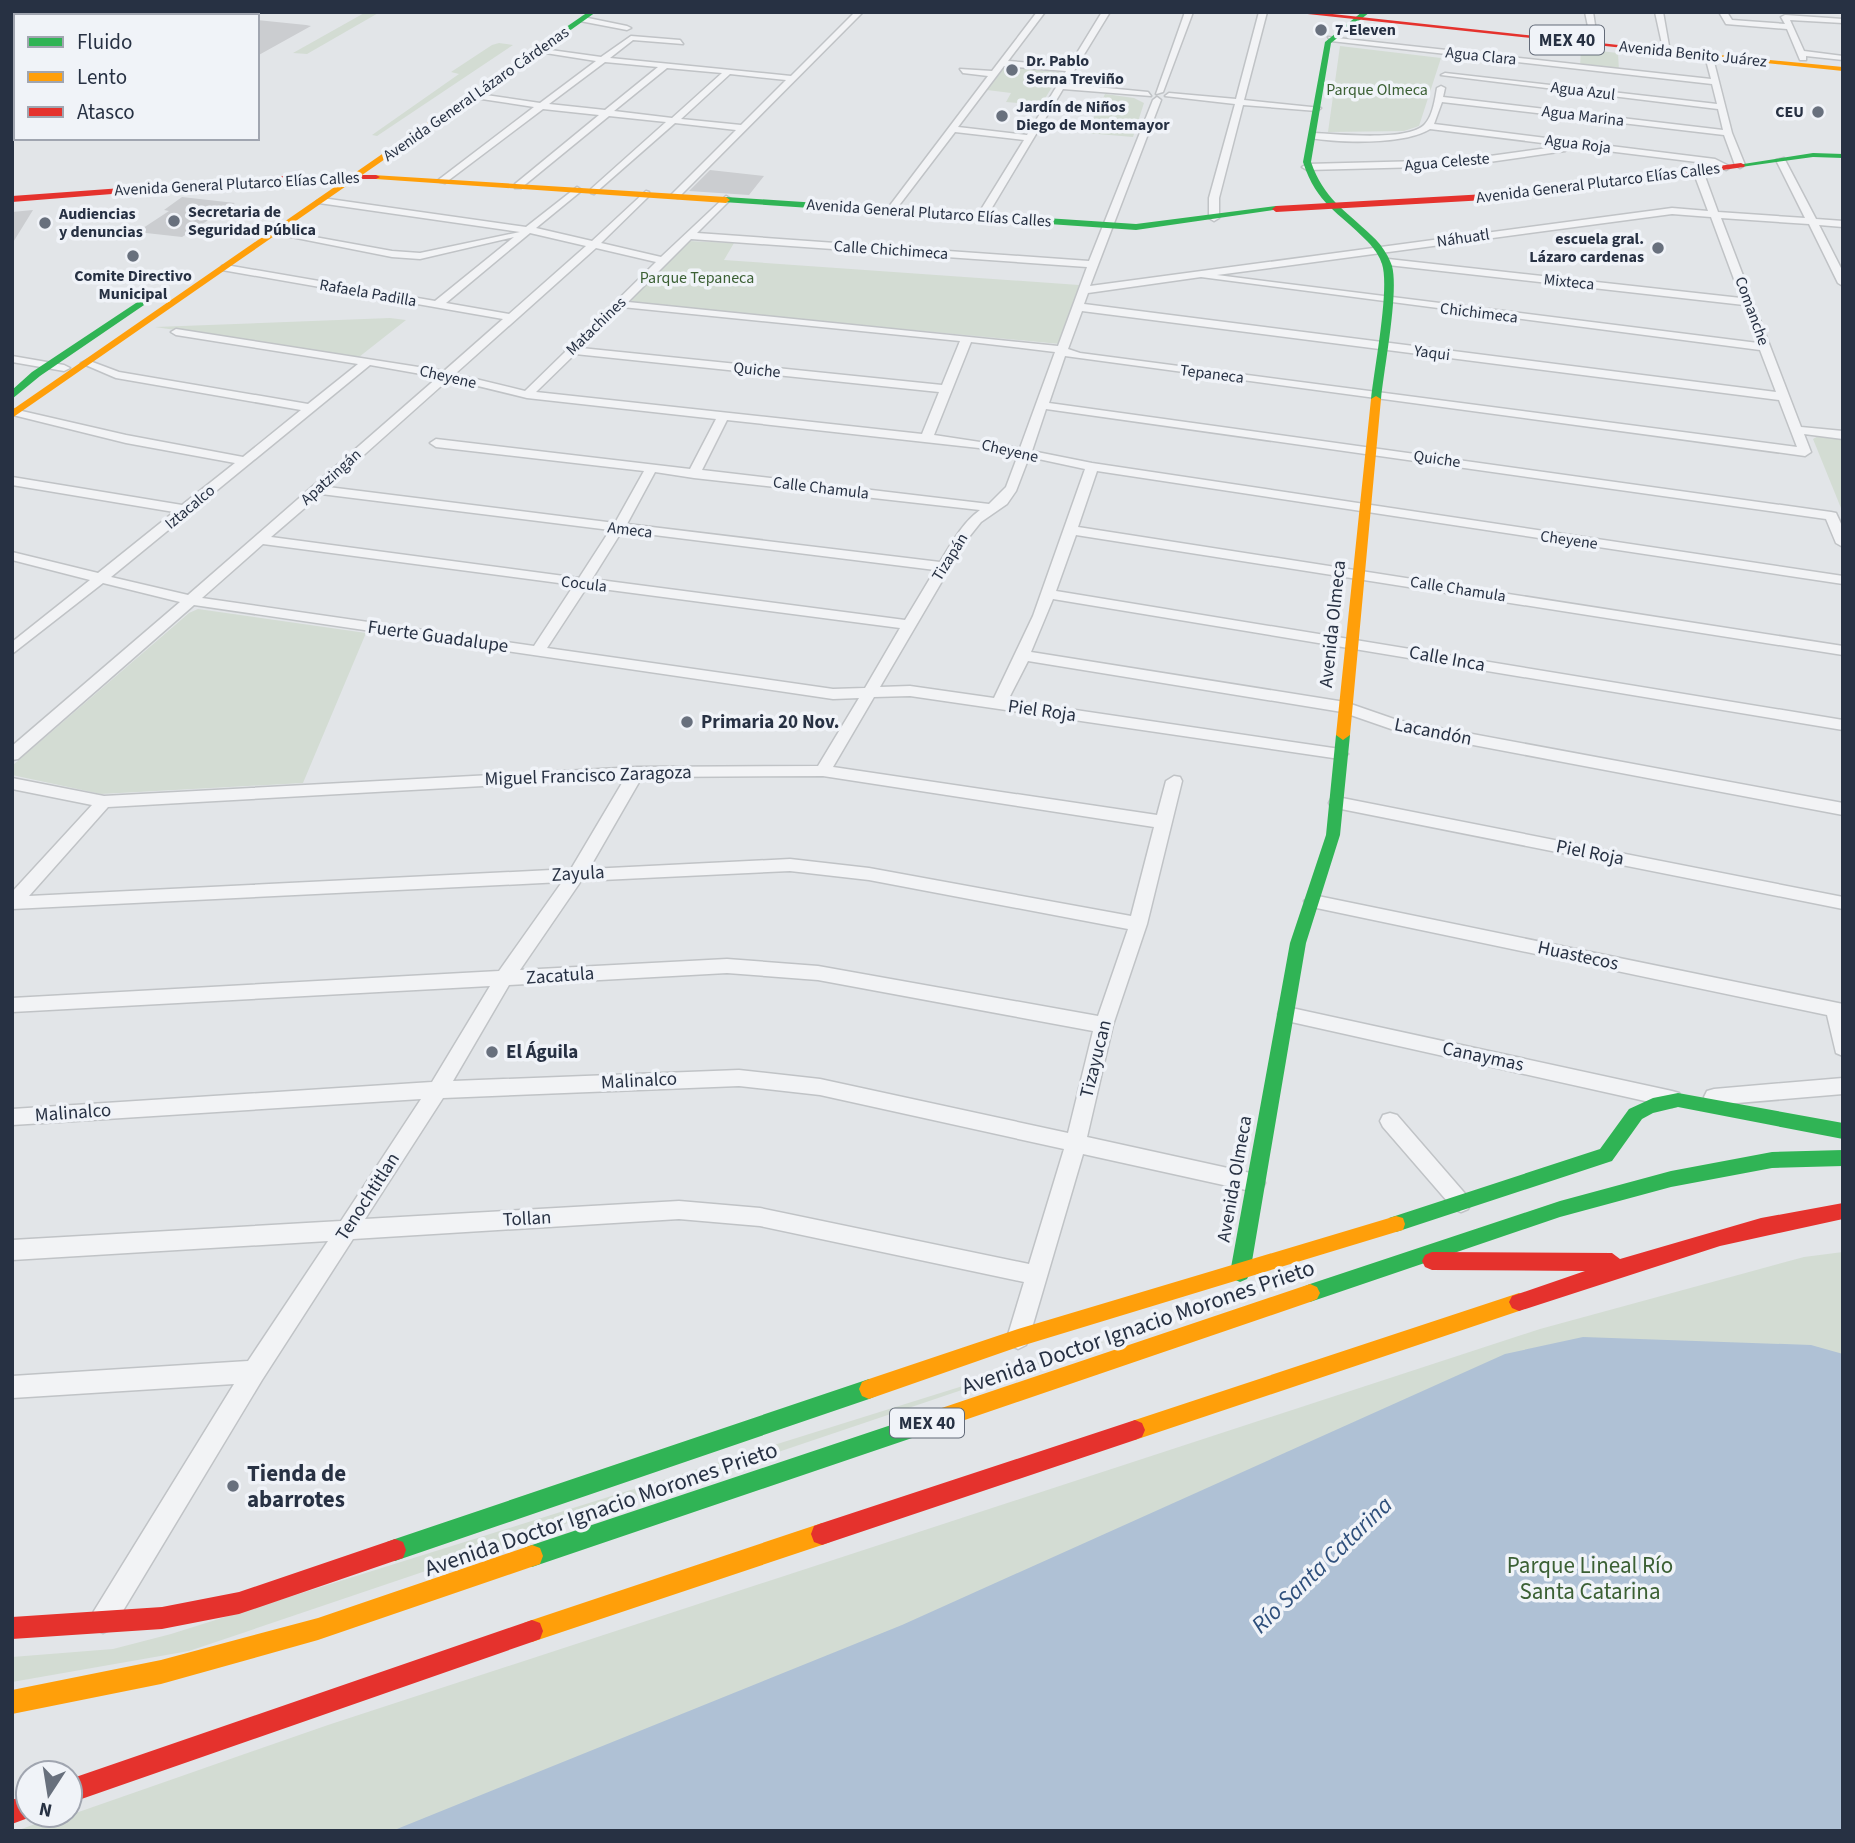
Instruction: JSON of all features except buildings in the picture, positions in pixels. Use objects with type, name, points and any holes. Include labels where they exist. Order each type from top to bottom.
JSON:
[{"type":"main road","name":"Avenida Benito Juárez","points":[[1292,12],[1365,15],[1843,60]]},
{"type":"main road","name":"Avenida General Lázaro Cárdenas","points":[[13,405],[87,363],[226,268],[271,231],[475,95],[588,14]]},
{"type":"main road","name":"Avenida General Lázaro Cárdenas","points":[[57,366],[322,201],[421,123],[588,14]]},
{"type":"main road","name":"Avenida Benito Juárez","points":[[1365,15],[1534,49],[1709,56],[1843,69]]},
{"type":"main road","points":[[1365,15],[1331,39],[1307,167],[1329,205],[1383,256]]},
{"type":"main road","points":[[316,176],[345,167],[421,123]]},
{"type":"main road","name":"Avenida General Plutarco Elías Calles","points":[[12,199],[316,176],[352,176],[1148,227],[1329,205],[1513,196],[1813,155],[1843,156]]},
{"type":"main road","points":[[200,185],[276,183],[299,188],[301,191],[295,200],[179,279],[202,274]]},
{"type":"main road","points":[[241,236],[271,231]]},
{"type":"main road","name":"Avenida Olmeca","points":[[1240,1273],[1298,943],[1328,857],[1338,803],[1340,754],[1379,396],[1386,302],[1383,256]]},
{"type":"main road","points":[[13,405],[57,366],[153,296]]},
{"type":"main road","points":[[1678,1100],[1843,1131]]},
{"type":"main road","name":"Avenida Doctor Ignacio Morones Prieto","points":[[12,1628],[102,1623],[200,1612],[239,1603],[1018,1338],[1240,1273],[1606,1155],[1619,1141],[1632,1117],[1652,1106],[1678,1100]]},
{"type":"main road","name":"Avenida Doctor Ignacio Morones Prieto","points":[[12,1702],[161,1672],[318,1629],[1560,1209],[1671,1179],[1772,1160],[1843,1158]]},
{"type":"main road","points":[[84,1786],[570,1618],[1639,1262],[1799,1217],[1843,1212]]},
{"type":"main road","points":[[1405,1261],[1639,1262]]},
{"type":"street","points":[[675,196],[859,12]]},
{"type":"street","points":[[891,210],[1041,12]]},
{"type":"street","points":[[982,216],[1106,12]]},
{"type":"street","name":"Tizapán","points":[[823,771],[970,526],[1009,494],[1189,12]]},
{"type":"street","points":[[1214,218],[1214,198],[1263,12]]},
{"type":"street","points":[[1589,12],[1594,36]]},
{"type":"street","points":[[1659,12],[1666,44]]},
{"type":"street","points":[[1723,12],[1729,22],[1789,27]]},
{"type":"street","points":[[588,14],[626,27]]},
{"type":"street","points":[[1802,56],[1784,14],[1843,21]]},
{"type":"street","points":[[442,181],[631,38],[680,42]]},
{"type":"street","name":"Agua Clara","points":[[1331,39],[1452,52],[1534,49],[1715,82]]},
{"type":"street","points":[[539,50],[664,66],[792,78]]},
{"type":"street","points":[[1313,136],[1404,134],[1429,126],[1452,52]]},
{"type":"street","points":[[1709,56],[1733,166]]},
{"type":"street","points":[[1001,63],[1071,69]]},
{"type":"street","points":[[518,186],[664,66]]},
{"type":"street","points":[[963,71],[993,74]]},
{"type":"street","points":[[594,191],[728,72]]},
{"type":"street","name":"Agua Azul","points":[[1445,75],[1722,107]]},
{"type":"street","points":[[1060,86],[1317,108]]},
{"type":"street","points":[[475,95],[542,106],[743,128]]},
{"type":"street","name":"Agua Marina","points":[[1439,99],[1728,134]]},
{"type":"street","name":"Agua Roja","points":[[1429,126],[1733,166]]},
{"type":"street","points":[[951,129],[1030,138]]},
{"type":"street","name":"Agua Celeste","points":[[1307,167],[1461,163],[1586,145]]},
{"type":"street","points":[[1781,160],[1843,283]]},
{"type":"street","name":"Comanche","points":[[1698,171],[1805,452]]},
{"type":"street","points":[[437,305],[577,190]]},
{"type":"street","name":"Apatzingán","points":[[12,755],[318,490],[594,244],[646,194]]},
{"type":"street","name":"Matachines","points":[[527,395],[726,199]]},
{"type":"street","points":[[322,201],[528,231],[663,261]]},
{"type":"street","name":"Náhuatl","points":[[1085,290],[1195,274],[1383,256],[1657,212],[1715,213],[1843,224]]},
{"type":"street","points":[[271,231],[392,254],[420,256],[528,231]]},
{"type":"street","name":"Calle Chichimeca","points":[[690,236],[1093,264]]},
{"type":"street","name":"Mixteca","points":[[1383,256],[1749,302]]},
{"type":"street","name":"Rafaela Padilla","points":[[226,268],[509,317]]},
{"type":"street","name":"Chichimeca","points":[[1195,274],[1226,282],[1765,347]]},
{"type":"street","name":"Tepaneca","points":[[619,304],[1050,347],[1077,356],[1805,452]]},
{"type":"street","name":"Yaqui","points":[[1079,307],[1786,397]]},
{"type":"street","name":"Cheyene","points":[[176,332],[446,375],[527,395],[988,445],[1092,467],[1843,580]]},
{"type":"street","points":[[927,437],[967,338]]},
{"type":"street","name":"Quiche","points":[[569,351],[945,389]]},
{"type":"street","points":[[12,359],[57,366]]},
{"type":"street","points":[[87,363],[116,375],[310,408]]},
{"type":"street","name":"Iztacalco","points":[[12,650],[106,577],[366,363]]},
{"type":"street","points":[[13,405],[126,439],[247,461]]},
{"type":"street","name":"Quiche","points":[[1041,405],[1831,516],[1843,543]]},
{"type":"street","points":[[694,474],[723,417]]},
{"type":"street","points":[[1797,430],[1843,435]]},
{"type":"street","name":"Calle Chamula","points":[[436,443],[992,508]]},
{"type":"street","points":[[999,704],[1025,656],[1051,594],[1092,467]]},
{"type":"street","points":[[538,651],[618,528],[651,469]]},
{"type":"street","points":[[12,481],[186,510]]},
{"type":"street","name":"Ameca","points":[[318,490],[944,567]]},
{"type":"street","name":"Calle Chamula","points":[[1072,530],[1843,651]]},
{"type":"street","name":"Cocula","points":[[260,540],[909,625]]},
{"type":"street","name":"Fuerte Guadalupe","points":[[12,556],[106,577],[189,600],[833,694],[868,693]]},
{"type":"street","name":"Calle Inca","points":[[1051,594],[1843,725]]},
{"type":"street","name":"Lacandón","points":[[1025,656],[1345,707],[1394,725],[1843,809]]},
{"type":"street","name":"Piel Roja","points":[[868,693],[910,691],[1340,754]]},
{"type":"street","name":"Miguel Francisco Zaragoza","points":[[12,783],[104,802],[637,772],[823,771],[1163,822]]},
{"type":"street","name":"Tenochtitlan","points":[[102,1623],[254,1372],[438,1090],[503,980],[577,874],[637,772]]},
{"type":"street","name":"Tizayucan","points":[[1018,1338],[1076,1142],[1104,1025],[1138,924],[1174,781]]},
{"type":"street","points":[[13,903],[104,802]]},
{"type":"street","name":"Piel Roja","points":[[1338,803],[1843,903]]},
{"type":"street","name":"Zayula","points":[[13,903],[790,865],[869,874],[1138,924]]},
{"type":"street","name":"Huastecos","points":[[1313,901],[1839,1011]]},
{"type":"street","name":"Zacatula","points":[[12,1005],[701,967],[782,968],[1104,1025]]},
{"type":"street","points":[[1839,1011],[1843,1048]]},
{"type":"street","name":"Canaymas","points":[[1287,1013],[1678,1100],[1843,1086]]},
{"type":"street","name":"Malinalco","points":[[12,1117],[438,1090],[698,1078],[778,1081],[820,1087],[1255,1183]]},
{"type":"street","points":[[1390,1121],[1461,1203]]},
{"type":"street","name":"Tollan","points":[[12,1251],[679,1210],[760,1217],[1036,1275]]},
{"type":"street","points":[[12,1387],[254,1372]]},
{"type":"green space","points":[[366,12],[380,12],[307,54],[293,53]]},
{"type":"green space","points":[[499,43],[513,45],[377,136],[372,135],[459,74],[451,72]]},
{"type":"green space","name":"Parque Olmeca","points":[[1340,46],[1441,58],[1419,126],[1404,131],[1328,132]]},
{"type":"green space","points":[[1581,49],[1618,53],[1619,71],[1580,67]]},
{"type":"green space","points":[[1004,68],[1060,74],[1041,105],[1006,102],[1011,93],[987,90]]},
{"type":"green space","points":[[1105,94],[1134,98],[1144,103],[1133,137],[1086,133]]},
{"type":"green space","name":"Parque Tepaneca","points":[[688,241],[734,243],[724,260],[1079,285],[1060,344],[629,303]]},
{"type":"green space","points":[[390,318],[406,320],[359,357],[155,327]]},
{"type":"green space","points":[[1818,436],[1843,439],[1843,513],[1813,439]]},
{"type":"green space","points":[[198,609],[366,633],[303,783],[101,794],[12,775],[12,766],[189,613]]},
{"type":"green space","name":"Río Santa Catarina","points":[[1843,1252],[1843,1831],[16,1831],[84,1829],[84,1810],[328,1725],[1540,1329],[1804,1257]]},
{"type":"green space","points":[[1119,1337],[189,1651],[12,1682],[12,1657],[113,1649],[171,1634]]},
{"type":"water","name":"Río Santa Catarina","points":[[1583,1337],[1811,1345],[1843,1354],[1843,1831],[392,1831],[902,1625],[1505,1354]]},
{"type":"traffic: fast","points":[[469,98],[593,12]]},
{"type":"traffic: fast","points":[[1367,12],[1328,42],[1307,162],[1313,180],[1323,195],[1370,239],[1387,265],[1387,308],[1376,399]]},
{"type":"traffic: fast","points":[[1741,165],[1813,155],[1843,156]]},
{"type":"traffic: fast","points":[[726,200],[1136,227],[1276,209]]},
{"type":"traffic: fast","points":[[12,396],[36,374],[142,303]]},
{"type":"traffic: fast","points":[[1240,1273],[1298,943],[1333,835],[1343,735]]},
{"type":"traffic: fast","points":[[1396,1224],[1606,1155],[1636,1114],[1653,1106],[1678,1100]]},
{"type":"traffic: fast","points":[[1678,1100],[1843,1131]]},
{"type":"traffic: fast","points":[[1310,1293],[1560,1209],[1671,1179],[1772,1160],[1843,1158]]},
{"type":"traffic: fast","points":[[395,1550],[869,1389]]},
{"type":"traffic: fast","points":[[532,1556],[915,1427]]},
{"type":"traffic: slow","points":[[1670,51],[1843,69]]},
{"type":"traffic: slow","points":[[12,415],[469,98]]},
{"type":"traffic: slow","points":[[376,177],[726,200]]},
{"type":"traffic: slow","points":[[1343,735],[1376,399]]},
{"type":"traffic: slow","points":[[869,1389],[1018,1338],[1396,1224]]},
{"type":"traffic: slow","points":[[915,1427],[1310,1293]]},
{"type":"traffic: slow","points":[[1135,1430],[1519,1302]]},
{"type":"traffic: slow","points":[[532,1631],[822,1534]]},
{"type":"traffic: slow","points":[[12,1702],[161,1672],[318,1629],[532,1556]]},
{"type":"traffic: jam","points":[[1292,12],[1670,51]]},
{"type":"traffic: jam","points":[[1276,209],[1521,195],[1741,165]]},
{"type":"traffic: jam","points":[[12,199],[299,177],[376,177]]},
{"type":"traffic: jam","points":[[1519,1302],[1720,1237],[1843,1211]]},
{"type":"traffic: jam","points":[[1432,1261],[1612,1262]]},
{"type":"traffic: jam","points":[[822,1534],[1135,1430]]},
{"type":"traffic: jam","points":[[12,1628],[162,1618],[239,1603],[395,1550]]},
{"type":"traffic: jam","points":[[84,1786],[532,1631]]},
{"type":"place","name":"7-Eleven","points":[[1321,30]]},
{"type":"place","name":"Dr. Pablo Serna Treviño","points":[[1012,70]]},
{"type":"place","name":"CEU","points":[[1818,112]]},
{"type":"place","name":"Jardín de Niños Diego de Montemayor","points":[[1002,116]]},
{"type":"place","name":"Secretaria de Seguridad Pública","points":[[174,221]]},
{"type":"place","name":"Audiencias y denuncias","points":[[45,223]]},
{"type":"place","name":"escuela gral. Lázaro cardenas","points":[[1658,248]]},
{"type":"place","name":"Comite Directivo Municipal","points":[[133,256]]},
{"type":"place","name":"Primaria 20 Nov.","points":[[687,722]]},
{"type":"place","name":"El Águila","points":[[492,1052]]},
{"type":"place","name":"Tienda de abarrotes","points":[[233,1486]]},
{"type":"park label","name":"Parque Lineal Río Santa Catarina","points":[[1590,1578]]}]
